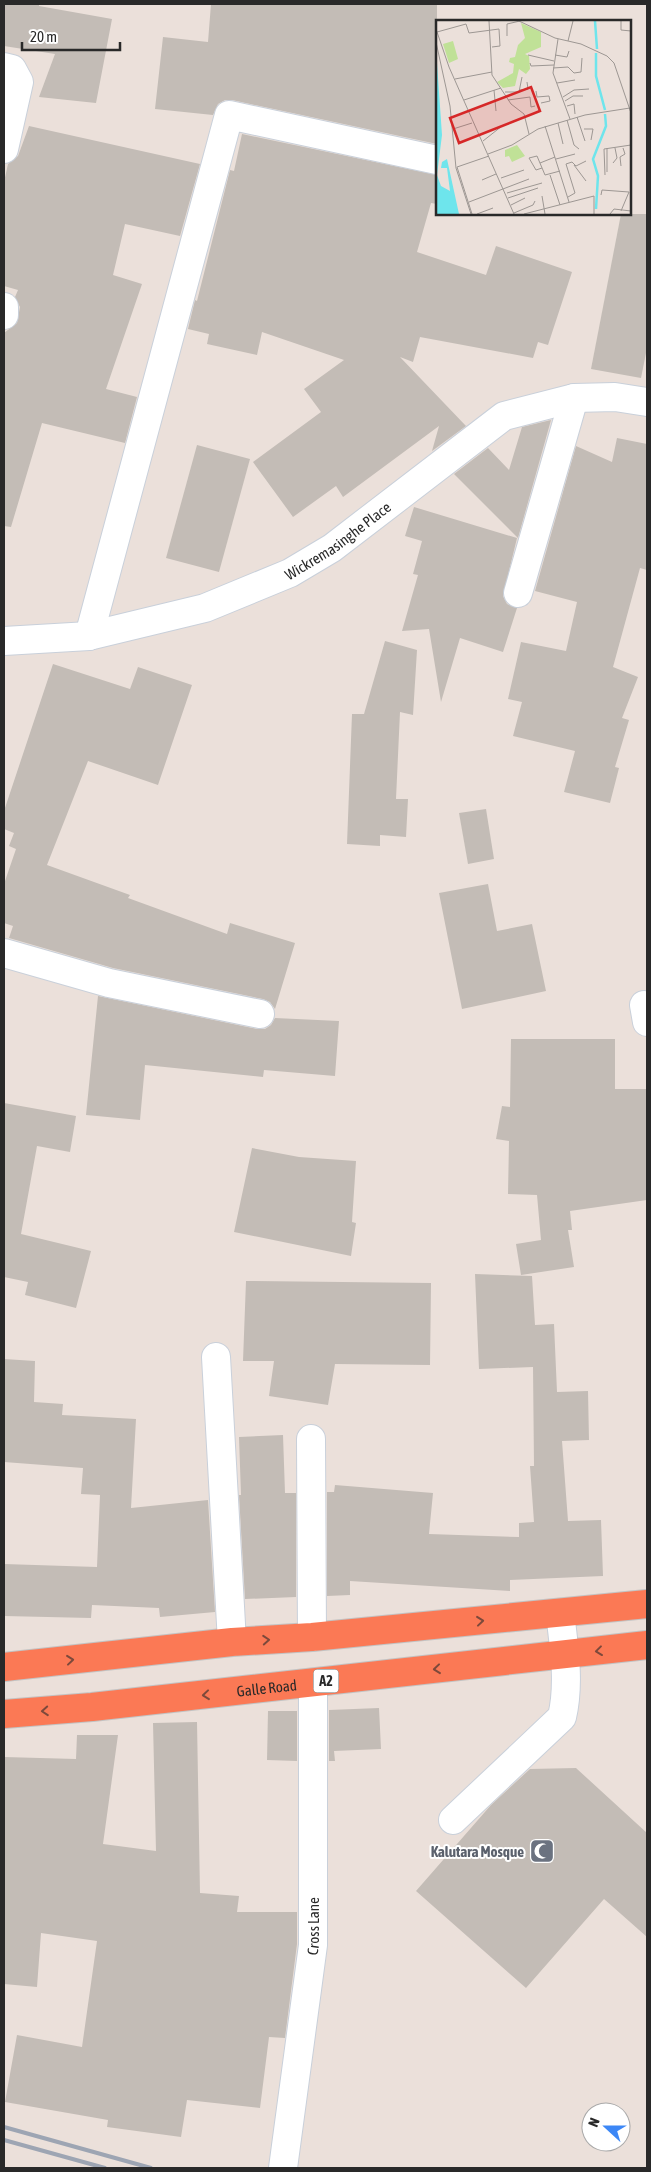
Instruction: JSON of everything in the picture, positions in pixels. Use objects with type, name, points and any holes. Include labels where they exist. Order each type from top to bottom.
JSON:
[{"type":"highway","points":[[4,1667],[232,1642],[312,1637],[647,1604]]},
{"type":"highway","name":"Galle Road","points":[[4,1714],[92,1707],[647,1645]]},
{"type":"street","points":[[4,67],[12,69],[19,82],[4,149]]},
{"type":"street","points":[[88,636],[229,115],[436,160]]},
{"type":"street","points":[[4,307],[4,315]]},
{"type":"street","name":"Wickremasinghe Place","points":[[4,641],[88,636],[205,608],[290,573],[332,548],[504,416],[574,398],[615,397],[647,402]]},
{"type":"street","points":[[518,593],[574,398]]},
{"type":"street","points":[[4,953],[109,983],[260,1014]]},
{"type":"street","points":[[216,1357],[232,1642]]},
{"type":"street","points":[[311,1439],[312,1637]]},
{"type":"street","points":[[453,1820],[562,1717],[566,1698],[565,1655],[560,1613]]},
{"type":"street","name":"Cross Lane","points":[[283,2168],[313,1945],[313,1683]]},
{"type":"building","points":[[4,4],[39,4],[39,6],[112,19],[96,103],[39,97],[55,54],[4,46]]},
{"type":"building","points":[[211,4],[437,4],[436,144],[232,100],[225,100],[218,104],[213,115],[155,109],[163,37],[208,42]]},
{"type":"building","points":[[29,126],[200,164],[180,236],[125,224],[113,275],[142,284],[106,389],[137,397],[125,443],[42,423],[11,527],[4,526],[4,333],[17,323],[20,307],[15,297],[18,290],[4,286],[4,182],[8,164],[18,156]]},
{"type":"building","points":[[242,134],[436,175],[436,204],[431,203],[417,252],[486,275],[496,246],[572,272],[548,345],[538,342],[533,358],[420,337],[413,362],[400,357],[466,426],[432,451],[439,426],[343,497],[336,486],[293,517],[253,462],[321,412],[304,389],[344,360],[262,332],[257,355],[207,344],[209,334],[188,329],[195,300],[197,301],[230,170],[234,171]]},
{"type":"building","points":[[647,214],[647,348],[641,378],[591,369],[621,215]]},
{"type":"building","points":[[551,420],[518,538],[454,474],[488,448],[509,470],[522,427]]},
{"type":"building","points":[[617,438],[647,444],[647,570],[640,568],[613,667],[638,677],[622,718],[629,720],[615,767],[619,768],[610,803],[564,792],[575,751],[513,736],[522,702],[508,699],[521,642],[566,651],[577,602],[535,591],[576,446],[612,462]]},
{"type":"building","points":[[197,445],[250,459],[219,572],[166,558]]},
{"type":"building","points":[[414,507],[517,538],[503,596],[507,604],[517,608],[503,652],[460,638],[441,702],[429,629],[402,631],[418,575],[413,574],[422,541],[405,536]]},
{"type":"building","points":[[385,641],[417,650],[413,715],[400,712],[396,799],[408,799],[406,837],[380,835],[380,846],[347,844],[352,714],[364,714]]},
{"type":"building","points":[[53,664],[130,689],[138,667],[192,685],[158,785],[88,761],[47,865],[130,895],[128,898],[227,934],[230,923],[295,943],[275,1009],[270,1002],[263,999],[113,968],[9,938],[13,926],[4,923],[4,884],[16,849],[9,846],[14,833],[4,829],[4,811]]},
{"type":"building","points":[[486,809],[494,859],[468,864],[459,813]]},
{"type":"building","points":[[488,884],[497,931],[532,924],[546,991],[462,1009],[439,893]]},
{"type":"building","points":[[98,996],[257,1029],[265,1029],[271,1025],[275,1018],[339,1021],[335,1076],[264,1070],[263,1077],[145,1065],[140,1120],[86,1115]]},
{"type":"building","points":[[511,1039],[615,1039],[615,1089],[647,1089],[647,1200],[570,1211],[572,1230],[568,1230],[574,1267],[521,1275],[516,1244],[541,1240],[537,1195],[508,1194],[509,1141],[496,1139],[502,1106],[510,1107]]},
{"type":"building","points":[[4,1103],[76,1116],[70,1152],[37,1146],[21,1234],[91,1251],[76,1308],[25,1295],[28,1282],[4,1277]]},
{"type":"building","points":[[252,1148],[299,1157],[356,1161],[352,1222],[356,1223],[351,1256],[234,1232]]},
{"type":"building","points":[[475,1274],[532,1276],[535,1325],[554,1324],[557,1392],[588,1391],[589,1440],[562,1441],[568,1521],[601,1520],[603,1576],[510,1580],[510,1591],[350,1581],[350,1595],[327,1596],[327,1492],[334,1492],[335,1485],[433,1493],[429,1534],[519,1537],[519,1523],[534,1522],[530,1466],[534,1466],[533,1367],[479,1369]]},
{"type":"building","points":[[246,1281],[431,1283],[430,1365],[335,1364],[328,1405],[269,1396],[274,1361],[243,1361]]},
{"type":"building","points":[[4,1359],[35,1361],[34,1402],[63,1404],[62,1415],[136,1419],[131,1508],[208,1500],[215,1612],[160,1617],[159,1608],[92,1605],[91,1618],[4,1616],[4,1564],[97,1567],[100,1495],[81,1494],[83,1468],[4,1462]]},
{"type":"building","points":[[283,1435],[285,1493],[296,1493],[296,1597],[245,1599],[239,1495],[241,1495],[239,1437]]},
{"type":"building","points":[[379,1708],[381,1749],[334,1751],[335,1761],[329,1761],[329,1710]]},
{"type":"building","points":[[268,1711],[297,1711],[297,1761],[267,1760]]},
{"type":"building","points":[[197,1722],[200,1893],[239,1896],[237,1912],[297,1912],[297,1944],[285,2038],[269,2037],[260,2108],[187,2100],[181,2137],[107,2127],[108,2120],[5,2102],[17,2035],[82,2047],[97,1941],[41,1933],[37,1987],[4,1984],[4,1757],[76,1759],[77,1735],[118,1735],[103,1844],[156,1851],[153,1723]]},
{"type":"building","points":[[576,1768],[647,1833],[647,1937],[604,1899],[526,1988],[416,1891],[491,1805],[530,1769]]},
{"type":"railway","points":[[4,2127],[151,2168]]},
{"type":"railway","points":[[4,2140],[105,2168]]},
{"type":"place","name":"Kalutara Mosque","points":[[542,1851]]}]
